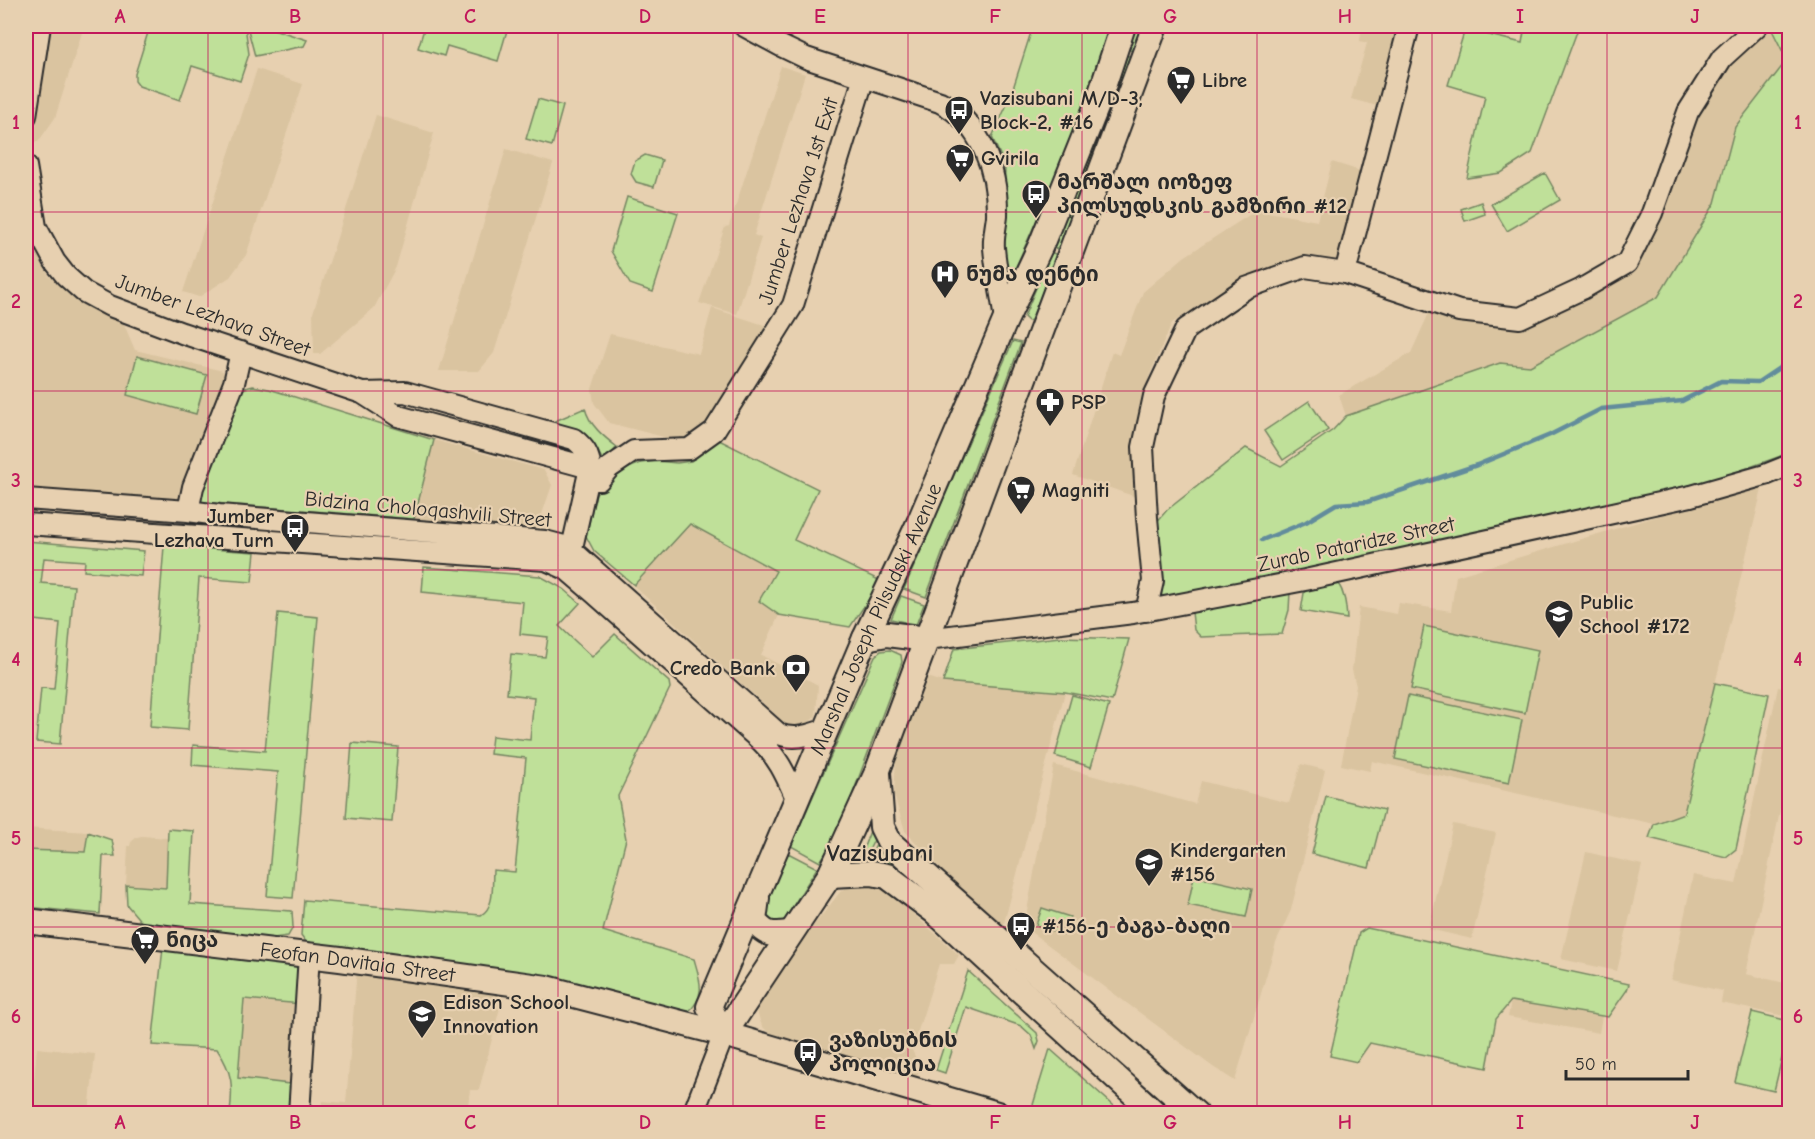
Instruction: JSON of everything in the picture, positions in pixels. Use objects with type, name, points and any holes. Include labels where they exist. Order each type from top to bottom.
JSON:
[{"type":"main road","name":"Marshal Joseph Pilsudski Avenue","points":[[724,1034],[709,1007],[865,638],[940,475],[1005,321],[1041,245],[1097,105],[1124,26]]},
{"type":"main road","points":[[724,1034],[830,875],[878,770],[1155,26]]},
{"type":"main road","points":[[1005,321],[1040,336]]},
{"type":"main road","points":[[865,638],[887,634],[927,639]]},
{"type":"main road","points":[[878,770],[882,827],[890,843],[1196,1113]]},
{"type":"main road","points":[[830,875],[872,873],[888,876],[934,911],[1156,1113]]},
{"type":"main road","points":[[758,893],[754,921],[764,932],[774,935],[790,933]]},
{"type":"main road","name":"Feofan Davitaia Street","points":[[26,921],[309,955],[547,988],[724,1034],[997,1113]]},
{"type":"street","points":[[26,116],[40,26]]},
{"type":"street","points":[[744,26],[793,52],[940,102],[962,116],[974,130],[988,160],[996,191],[997,216],[994,247],[1005,321]]},
{"type":"street","points":[[1345,273],[1409,26]]},
{"type":"street","points":[[1146,611],[1153,580],[1143,447],[1154,396],[1186,329],[1246,288],[1305,267],[1345,273],[1459,311],[1520,318],[1582,289],[1627,263],[1652,213],[1688,112],[1722,58],[1757,26]]},
{"type":"street","name":"Jumber Lezhava 1st Exit","points":[[589,474],[599,480],[609,468],[633,451],[688,449],[714,431],[793,305],[864,77]]},
{"type":"street","name":"Jumber Lezhava Street","points":[[26,166],[36,227],[55,262],[66,276],[84,292],[110,306],[182,333],[362,393],[398,416],[589,474]]},
{"type":"street","points":[[204,537],[196,512],[193,487],[234,383],[240,352]]},
{"type":"street","name":"Zurab Pataridze Street","points":[[927,639],[1146,611],[1305,580],[1691,496],[1765,475],[1790,465]]},
{"type":"street","points":[[566,569],[573,550],[589,474]]},
{"type":"street","name":"Bidzina Choloqashvili Street","points":[[26,499],[545,541],[573,550],[779,734],[789,738],[799,738],[826,729]]},
{"type":"street","points":[[305,544],[308,522]]},
{"type":"street","name":"Bidzina Choloqashvili Street","points":[[26,524],[546,560],[566,569],[761,741],[778,760],[797,800]]},
{"type":"street","points":[[409,530],[409,552]]},
{"type":"street","points":[[299,1113],[309,955]]},
{"type":"street","points":[[693,1113],[724,1034]]},
{"type":"shaded area","points":[[48,26],[84,26],[55,118],[38,142],[27,141]]},
{"type":"shaded area","points":[[1362,26],[1402,26],[1381,107],[1351,99],[1367,43],[1360,41]]},
{"type":"shaded area","points":[[1771,28],[1787,60],[1735,127],[1715,203],[1658,297],[1530,366],[1500,363],[1346,416],[1339,395],[1411,353],[1429,313],[1493,327],[1524,329],[1629,274],[1650,243],[1695,117],[1738,53]]},
{"type":"shaded area","points":[[781,66],[805,74],[754,235],[761,238],[737,314],[699,303],[725,227],[729,226]]},
{"type":"shaded area","points":[[257,69],[303,84],[246,255],[230,277],[199,297],[183,292]]},
{"type":"shaded area","points":[[376,115],[434,133],[396,267],[374,308],[320,354],[314,354],[313,313]]},
{"type":"shaded area","points":[[506,149],[553,163],[494,353],[479,371],[439,371]]},
{"type":"shaded area","points":[[1332,162],[1364,172],[1344,261],[1313,256],[1239,279],[1172,323],[1150,374],[1135,429],[1136,497],[1073,475],[1112,352],[1119,355],[1143,292],[1184,257],[1257,210],[1317,221]]},
{"type":"shaded area","points":[[26,240],[29,240],[49,276],[61,286],[123,322],[135,350],[223,371],[227,378],[188,506],[26,493]]},
{"type":"shaded area","points":[[712,308],[773,328],[691,444],[609,423],[594,403],[592,389],[610,334],[699,354]]},
{"type":"shaded area","points":[[434,440],[544,470],[552,485],[539,523],[532,530],[414,519]]},
{"type":"shaded area","name":"Public School #172","points":[[1763,485],[1684,813],[1654,824],[1372,761],[1370,771],[1341,765],[1356,686],[1352,670],[1359,607],[1397,614],[1399,603],[1451,611],[1456,576]]},
{"type":"shaded area","points":[[690,524],[777,571],[759,601],[779,615],[761,655],[818,685],[816,716],[799,728],[787,725],[634,586]]},
{"type":"shaded area","points":[[928,677],[943,682],[1065,692],[1003,927],[953,882],[905,831],[894,795],[896,757]]},
{"type":"shaded area","points":[[1778,687],[1789,689],[1789,768],[1746,974],[1789,984],[1789,1017],[1721,1003],[1723,991],[1671,980],[1693,875],[1736,884]]},
{"type":"shaded area","name":"Kindergarten #156","points":[[1301,764],[1325,770],[1291,910],[1276,943],[1235,1081],[1024,927],[1054,765],[1195,804],[1201,781],[1289,803]]},
{"type":"shaded area","points":[[1453,824],[1496,833],[1472,939],[1429,929]]},
{"type":"shaded area","points":[[26,828],[88,832],[85,852],[26,850]]},
{"type":"shaded area","points":[[137,837],[168,838],[166,889],[126,885],[128,846]]},
{"type":"shaded area","points":[[1586,852],[1642,865],[1617,971],[1561,959]]},
{"type":"shaded area","points":[[880,884],[959,955],[954,964],[939,964],[912,1050],[920,1067],[917,1078],[769,1033],[762,1026],[758,1015],[757,1003],[762,991],[841,891],[849,886]]},
{"type":"shaded area","name":"Edison School Innovation","points":[[357,969],[505,988],[479,1090],[470,1090],[467,1113],[321,1114],[322,1101],[346,1103]]},
{"type":"shaded area","points":[[244,999],[302,1004],[298,1085],[238,1078]]},
{"type":"shaded area","points":[[1511,1000],[1602,1016],[1599,1033],[1508,1017]]},
{"type":"shaded area","points":[[37,1048],[95,1054],[89,1113],[31,1113]]},
{"type":"green space","points":[[150,26],[245,26],[249,54],[240,81],[192,66],[180,100],[139,86],[135,81],[135,74]]},
{"type":"green space","points":[[247,26],[264,26],[307,40],[304,46],[255,56]]},
{"type":"green space","points":[[425,26],[508,27],[498,61],[447,46],[444,56],[418,48]]},
{"type":"green space","points":[[1033,26],[1110,26],[1076,132],[1014,271],[1005,270],[1003,262],[1005,166],[992,137],[1010,98]]},
{"type":"green space","points":[[1135,26],[1143,26],[1134,52],[1128,49]]},
{"type":"green space","points":[[1525,26],[1579,26],[1532,153],[1501,173],[1467,178],[1485,96],[1448,85],[1465,29],[1522,43]]},
{"type":"green space","points":[[1789,26],[1789,453],[1674,494],[1541,519],[1162,599],[1155,524],[1167,510],[1246,448],[1281,466],[1333,430],[1346,416],[1500,363],[1530,366],[1658,297],[1715,203],[1735,127],[1787,60],[1771,28]]},
{"type":"green space","points":[[1126,55],[1132,57],[1059,250],[1052,247]]},
{"type":"green space","points":[[538,99],[563,106],[552,146],[526,139]]},
{"type":"green space","points":[[645,155],[662,160],[654,187],[636,182],[631,174],[635,161]]},
{"type":"green space","points":[[1545,173],[1560,200],[1507,231],[1491,204]]},
{"type":"green space","points":[[627,197],[678,213],[653,292],[630,284],[611,251]]},
{"type":"green space","points":[[1481,202],[1485,214],[1465,221],[1461,209]]},
{"type":"green space","points":[[1051,252],[1057,255],[1031,320],[1028,321],[1024,317]]},
{"type":"green space","points":[[1013,341],[1021,343],[926,597],[904,589]]},
{"type":"green space","points":[[137,356],[207,375],[196,414],[127,395]]},
{"type":"green space","points":[[253,386],[434,440],[414,519],[201,502],[201,484],[242,389]]},
{"type":"green space","points":[[1309,401],[1328,430],[1283,460],[1264,431]]},
{"type":"green space","points":[[585,408],[593,425],[617,447],[604,466],[601,457],[590,443],[550,425]]},
{"type":"green space","points":[[715,438],[818,489],[794,540],[881,581],[850,627],[779,615],[759,601],[776,571],[690,524],[634,585],[594,551],[586,536],[596,493],[626,469],[641,463],[691,461]]},
{"type":"green space","points":[[26,541],[144,551],[141,576],[84,571],[85,561],[44,558],[41,583],[74,586],[60,744],[36,742],[41,688],[54,689],[60,623],[26,619]]},
{"type":"green space","points":[[164,546],[255,552],[252,582],[199,578],[188,730],[150,727]]},
{"type":"green space","points":[[424,567],[540,576],[564,589],[580,603],[559,626],[592,657],[615,634],[669,682],[670,688],[618,796],[626,839],[603,931],[694,959],[700,981],[700,994],[687,1013],[314,945],[306,942],[301,935],[304,900],[481,915],[489,907],[491,901],[493,870],[515,872],[526,758],[490,754],[492,736],[530,740],[534,697],[507,694],[511,654],[545,657],[548,637],[520,634],[523,602],[422,592]]},
{"type":"green space","points":[[1337,581],[1345,599],[1347,619],[1301,611],[1307,588]]},
{"type":"green space","points":[[1290,592],[1289,610],[1282,634],[1201,637],[1194,630],[1192,612]]},
{"type":"green space","points":[[901,596],[924,604],[914,630],[904,622],[891,619]]},
{"type":"green space","points":[[278,613],[318,617],[293,898],[267,896],[278,772],[192,765],[193,745],[265,751]]},
{"type":"green space","points":[[1424,626],[1538,650],[1525,713],[1411,689]]},
{"type":"green space","points":[[1060,637],[1129,639],[1112,701],[1065,692],[943,682],[954,649]]},
{"type":"green space","points":[[890,650],[901,655],[902,662],[838,833],[820,862],[791,846],[875,656],[881,651]]},
{"type":"green space","points":[[1715,683],[1769,694],[1736,849],[1726,857],[1649,838],[1654,824],[1684,813]]},
{"type":"green space","points":[[1072,695],[1109,705],[1091,767],[1055,756]]},
{"type":"green space","points":[[1408,696],[1522,720],[1509,783],[1395,759]]},
{"type":"green space","points":[[352,743],[398,747],[392,822],[346,818]]},
{"type":"green space","points":[[1326,796],[1384,810],[1369,868],[1312,854]]},
{"type":"green space","points":[[874,821],[878,832],[865,858],[860,857]]},
{"type":"green space","points":[[168,829],[194,831],[190,904],[292,911],[293,927],[288,936],[252,941],[143,924],[127,905],[126,885],[166,888]]},
{"type":"green space","points":[[88,832],[112,840],[115,856],[103,856],[100,914],[26,907],[26,850],[85,852]]},
{"type":"green space","points":[[880,837],[918,880],[915,883],[888,865],[869,859]]},
{"type":"green space","points":[[788,853],[817,868],[783,922],[772,926],[762,912]]},
{"type":"green space","points":[[1194,876],[1252,889],[1246,917],[1188,905]]},
{"type":"green space","points":[[1042,908],[1070,917],[1064,935],[1036,925]]},
{"type":"green space","points":[[1367,928],[1629,984],[1608,1017],[1511,1001],[1496,1019],[1487,1068],[1370,1043],[1357,1062],[1330,1056],[1359,933]]},
{"type":"green space","points":[[163,948],[304,963],[302,1004],[244,999],[238,1078],[298,1085],[297,1113],[230,1113],[231,1080],[217,1049],[152,1045]]},
{"type":"green space","points":[[968,971],[1037,1033],[1039,1041],[1036,1049],[1031,1035],[1021,1026],[966,1007],[945,1073],[936,1070]]},
{"type":"green space","points":[[1752,1012],[1789,1021],[1774,1091],[1735,1082]]},
{"type":"green space","points":[[1050,1049],[1122,1113],[1050,1113],[1032,1108]]},
{"type":"waterway","points":[[1262,540],[1306,522],[1336,504],[1367,502],[1477,465],[1550,435],[1601,409],[1682,401],[1721,381],[1758,382],[1785,364],[1790,355]]},
{"type":"place","name":"Libre","points":[[1181,106]]},
{"type":"place","name":"Vazisubani M/D-3, Block-2, #16","points":[[959,136]]},
{"type":"place","name":"Gvirila","points":[[960,184]]},
{"type":"place","name":"მარშალ იოზეფ პილსუდსკის გამზირი #12","points":[[1036,220]]},
{"type":"place","name":"ნუმა დენტი","points":[[945,300]]},
{"type":"place","name":"PSP","points":[[1050,428]]},
{"type":"place","name":"Magniti","points":[[1021,516]]},
{"type":"place","name":"Jumber Lezhava Turn","points":[[295,554]]},
{"type":"place","name":"Public School #172","points":[[1559,640]]},
{"type":"place","name":"Credo Bank","points":[[796,694]]},
{"type":"place","name":"Kindergarten #156","points":[[1149,888]]},
{"type":"place","name":"#156-ე ბაგა-ბაღი","points":[[1021,952]]},
{"type":"place","name":"ნიცა","points":[[145,966]]},
{"type":"place","name":"Edison School Innovation","points":[[422,1040]]},
{"type":"place","name":"ვაზისუბნის პოლიცია","points":[[808,1078]]},
{"type":"district","name":"Vazisubani","points":[[880,853]]}]
